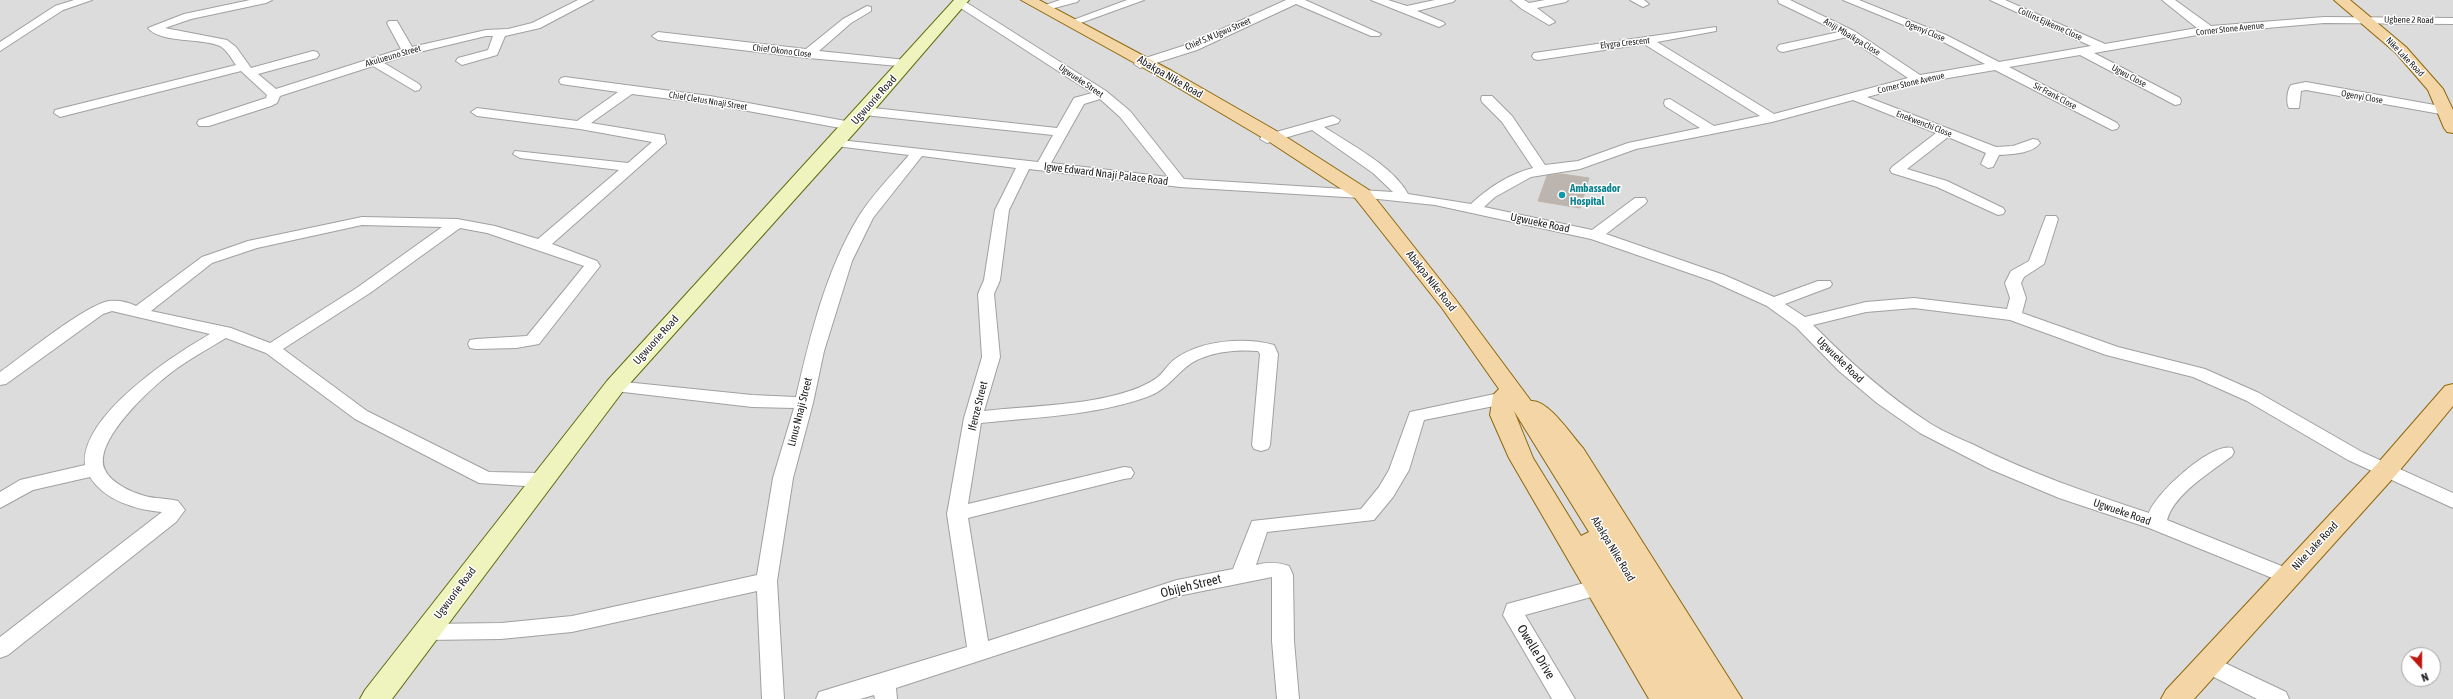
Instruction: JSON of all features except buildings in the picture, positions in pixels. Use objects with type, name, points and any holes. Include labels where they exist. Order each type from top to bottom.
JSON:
[{"type":"main road","name":"Abakpa Nike Road","points":[[1023,0],[1142,63]]},
{"type":"main road","name":"Nike Lake Road","points":[[2340,0],[2401,50],[2435,89],[2453,128]]},
{"type":"main road","name":"Abakpa Nike Road","points":[[1035,4],[1142,63],[1365,194],[1507,396],[1683,694]]},
{"type":"main road","name":"Nike Lake Road","points":[[2176,699],[2286,576],[2386,470],[2453,392]]},
{"type":"main road","points":[[1683,694],[1599,587],[1522,458],[1502,415],[1507,396],[1538,411],[1574,454],[1727,699]]},
{"type":"street","points":[[0,47],[59,8],[86,0]]},
{"type":"street","points":[[266,0],[188,16],[154,28],[167,33],[223,43],[232,50],[246,70],[274,94]]},
{"type":"street","name":"Akulueuno Street","points":[[204,123],[266,103],[272,100],[274,94],[373,61],[408,51],[536,26],[587,0]]},
{"type":"street","points":[[1035,4],[1073,0]]},
{"type":"street","points":[[1071,23],[1138,0]]},
{"type":"street","points":[[1295,0],[1375,34]]},
{"type":"street","name":"Chief S.N Ugwu Street","points":[[1142,63],[1193,46],[1295,0]]},
{"type":"street","points":[[1377,0],[1439,24]]},
{"type":"street","points":[[1406,10],[1449,0]]},
{"type":"street","points":[[1521,3],[1562,0]]},
{"type":"street","name":"Ogenyi Close","points":[[1849,0],[1942,37],[1999,66]]},
{"type":"street","name":"Collins Ejikeme Close","points":[[1996,0],[2104,48]]},
{"type":"street","points":[[2167,0],[2187,14],[2194,23],[2209,30]]},
{"type":"street","name":"Ugwuorie Road","points":[[375,699],[614,386],[858,119],[961,1]]},
{"type":"street","name":"Ugwueke Street","points":[[961,1],[1102,94],[1125,114],[1180,183]]},
{"type":"street","name":"Aniji Mbaikpa Close","points":[[1782,2],[1850,33],[1918,79]]},
{"type":"street","points":[[1521,3],[1549,22]]},
{"type":"street","points":[[808,54],[847,21],[867,9]]},
{"type":"street","name":"Corner Stone Avenue","points":[[1474,209],[1490,194],[1526,174],[1541,170],[1580,165],[1634,146],[1710,129],[1772,118],[1918,79],[2209,30],[2299,22],[2365,19]]},
{"type":"street","name":"Ugbene 2 Road","points":[[2365,19],[2453,21]]},
{"type":"street","points":[[2432,20],[2453,24]]},
{"type":"street","points":[[393,23],[408,51]]},
{"type":"street","name":"Elygra Crescent","points":[[1538,56],[1624,41],[1648,41],[1712,30]]},
{"type":"street","points":[[462,61],[493,52],[500,32]]},
{"type":"street","points":[[1783,48],[1850,33]]},
{"type":"street","name":"Chief Okono Close","points":[[658,36],[906,64]]},
{"type":"street","points":[[1648,41],[1772,118]]},
{"type":"street","name":"Ugwu Close","points":[[2083,52],[2175,101]]},
{"type":"street","points":[[60,112],[313,55]]},
{"type":"street","points":[[373,61],[415,86]]},
{"type":"street","name":"Sir Frank Close","points":[[1999,66],[2112,126]]},
{"type":"street","name":"Chief Cletus Nnaji Street","points":[[565,81],[858,119],[1061,132]]},
{"type":"street","name":"Ogenyi Close","points":[[2294,105],[2295,88],[2306,86],[2446,111]]},
{"type":"street","points":[[580,125],[630,89]]},
{"type":"street","points":[[1042,167],[1078,101],[1102,94]]},
{"type":"street","name":"Enekwenchi Close","points":[[1854,96],[1994,151],[2015,150],[2033,143]]},
{"type":"street","points":[[1487,99],[1507,119],[1541,170]]},
{"type":"street","points":[[1670,103],[1710,129]]},
{"type":"street","points":[[477,112],[580,125],[659,138],[659,143],[629,167],[541,245]]},
{"type":"street","points":[[1270,138],[1333,120]]},
{"type":"street","points":[[1314,126],[1381,173],[1402,192],[1403,197]]},
{"type":"street","points":[[1945,133],[1896,170],[1942,184],[1998,211]]},
{"type":"street","name":"Igwe Edward Nnaji Palace Road","points":[[836,142],[1180,183],[1365,194]]},
{"type":"street","points":[[1988,164],[1994,151]]},
{"type":"street","name":"Linus Nnaji Street","points":[[773,699],[767,581],[784,478],[804,403],[815,351],[844,261],[866,217],[918,152]]},
{"type":"street","points":[[520,154],[629,167]]},
{"type":"street","name":"Ifenze Street","points":[[979,652],[957,514],[973,418],[991,357],[986,294],[992,280],[1002,210],[1024,165]]},
{"type":"street","name":"Ugwueke Road","points":[[1365,194],[1403,197],[1474,209],[1595,235],[1718,278],[1773,303],[1802,322],[1866,385],[1926,429],[1997,465],[2066,493],[2156,523],[2286,576]]},
{"type":"street","points":[[1595,235],[1640,201]]},
{"type":"street","points":[[2013,315],[2018,298],[2013,283],[2017,274],[2036,264],[2051,219]]},
{"type":"street","points":[[138,313],[207,260],[232,250],[362,221],[457,223],[490,230],[541,245],[592,264],[592,266],[533,340],[516,343],[476,344]]},
{"type":"street","points":[[272,349],[364,290],[457,223]]},
{"type":"street","points":[[1773,303],[1824,284]]},
{"type":"street","points":[[1802,322],[1866,307],[1914,303],[2013,315],[2112,351],[2199,373],[2253,397],[2355,456],[2453,501]]},
{"type":"street","points":[[0,380],[97,311],[110,306],[122,306],[138,313],[225,332],[272,349],[361,415],[486,478],[541,480]]},
{"type":"street","points":[[0,649],[169,517],[175,510],[171,506],[136,501],[102,480],[95,469],[94,456],[113,419],[160,373],[225,332]]},
{"type":"street","points":[[973,418],[1083,407],[1120,399],[1162,383],[1180,362],[1198,353],[1226,348],[1261,346],[1268,350],[1270,354],[1261,445]]},
{"type":"street","points":[[614,386],[752,402],[804,403]]},
{"type":"street","points":[[1242,574],[1259,526],[1367,515],[1386,492],[1400,470],[1416,416],[1507,396]]},
{"type":"street","points":[[2156,523],[2161,506],[2194,474],[2225,452]]},
{"type":"street","points":[[0,501],[28,485],[95,469]]},
{"type":"street","points":[[957,514],[1124,473]]},
{"type":"street","name":"Obijeh Street","points":[[979,652],[1177,588],[1272,569],[1282,572],[1283,641],[1288,699]]},
{"type":"street","points":[[426,632],[501,631],[572,624],[767,581]]},
{"type":"street","name":"Owelle Drive","points":[[1564,699],[1514,615],[1515,610],[1521,607],[1599,587]]},
{"type":"street","points":[[827,699],[885,691],[979,652]]},
{"type":"street","points":[[2208,664],[2278,699]]},
{"type":"shaded area","points":[[0,0],[2453,0],[2453,699],[0,699]]},
{"type":"place","name":"Ambassador Hospital","points":[[1562,195]]}]
